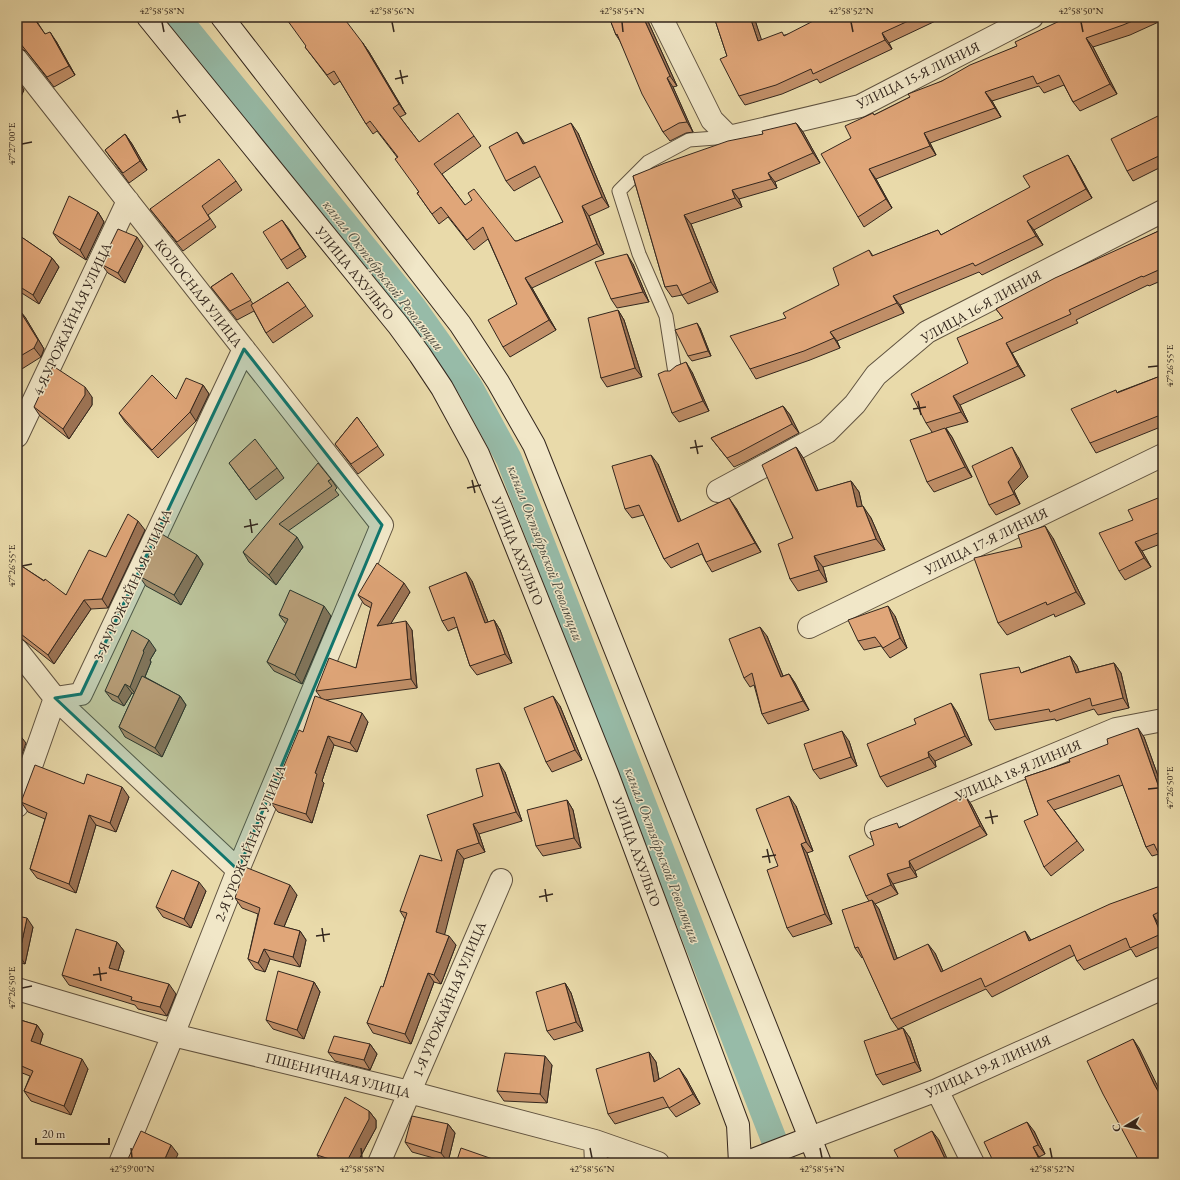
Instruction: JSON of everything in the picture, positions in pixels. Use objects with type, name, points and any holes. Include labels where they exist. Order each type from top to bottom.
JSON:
[{"type":"street","name":"УЛИЦА АХУЛЬГО","points":[[148,17],[416,349],[442,388],[478,454],[608,776],[736,1118],[738,1125],[740,1163]]},
{"type":"street","points":[[222,17],[460,324],[498,382],[534,445],[820,1163]]},
{"type":"street","points":[[661,17],[712,120],[729,137]]},
{"type":"street","name":"УЛИЦА 15-Я ЛИНИЯ","points":[[729,137],[860,106],[1032,17]]},
{"type":"street","name":"КОЛОСНАЯ УЛИЦА","points":[[17,60],[382,525]]},
{"type":"street","name":"4-Я УРОЖАЙНАЯ УЛИЦА","points":[[17,436],[128,202]]},
{"type":"street","name":"УЛИЦА 16-Я ЛИНИЯ","points":[[718,491],[827,432],[855,404],[876,375],[927,332],[1163,211]]},
{"type":"street","name":"3-Я УРОЖАЙНАЯ УЛИЦА","points":[[55,698],[81,694],[244,349]]},
{"type":"street","name":"УЛИЦА 17-Я ЛИНИЯ","points":[[809,627],[1163,455]]},
{"type":"street","name":"2-Я УРОЖАЙНАЯ УЛИЦА","points":[[120,1163],[173,1035],[238,870],[382,525]]},
{"type":"street","points":[[17,650],[55,698],[238,870]]},
{"type":"street","points":[[17,806],[55,698]]},
{"type":"street","name":"УЛИЦА 18-Я ЛИНИЯ","points":[[876,829],[1116,730],[1163,720]]},
{"type":"street","name":"1-Я УРОЖАЙНАЯ УЛИЦА","points":[[379,1163],[501,880]]},
{"type":"street","name":"УЛИЦА 19-Я ЛИНИЯ","points":[[745,1163],[937,1090],[1163,988]]},
{"type":"street","name":"ПШЕНИЧНАЯ УЛИЦА","points":[[17,989],[173,1035],[409,1092],[594,1141],[658,1163]]},
{"type":"street","points":[[937,1090],[973,1163]]},
{"type":"street","points":[[594,1141],[596,1163]]},
{"type":"lane","points":[[675,374],[666,316],[639,254],[619,191],[648,162],[689,140],[729,137]]},
{"type":"highlighted area","points":[[244,349],[382,525],[238,870],[55,698],[81,694]]},
{"type":"building","points":[[17,17],[33,17],[45,34],[50,32],[69,66],[47,77],[17,40]]},
{"type":"building","points":[[285,17],[343,17],[362,42],[399,104],[393,108],[419,142],[458,113],[474,136],[434,164],[465,205],[472,200],[468,193],[474,189],[515,241],[563,222],[535,166],[506,181],[489,147],[517,132],[523,144],[571,123],[602,197],[582,206],[597,244],[525,278],[549,320],[503,347],[488,320],[517,304],[483,227],[467,240],[441,207],[432,214],[417,193],[419,192],[395,159],[398,157],[370,121],[366,124],[334,71],[327,75],[305,47],[306,46]]},
{"type":"building","points":[[609,17],[643,17],[670,76],[667,78],[687,122],[679,123],[663,132],[642,94]]},
{"type":"building","points":[[714,17],[750,17],[758,41],[782,32],[784,36],[821,17],[830,17],[833,21],[841,17],[917,17],[882,33],[885,40],[813,74],[811,69],[776,85],[739,96],[720,59],[727,56]]},
{"type":"building","points":[[1068,17],[1142,17],[1086,38],[1110,84],[1073,102],[1059,75],[1037,84],[1033,76],[985,92],[995,108],[924,133],[930,146],[869,169],[886,199],[858,217],[821,154],[851,138],[845,126],[873,113],[874,115],[910,97],[908,94],[942,81],[970,65],[1017,46],[1015,42]]},
{"type":"building","points":[[1158,116],[1163,126],[1163,154],[1127,171],[1111,139]]},
{"type":"building","points":[[796,123],[813,153],[768,173],[771,179],[732,190],[735,198],[684,215],[711,282],[682,295],[677,285],[665,287],[633,176],[728,141],[763,134],[762,131]]},
{"type":"building","points":[[125,134],[140,161],[123,173],[105,150]]},
{"type":"building","points":[[1068,155],[1086,189],[1027,221],[1036,236],[975,266],[973,263],[893,296],[897,303],[830,332],[834,338],[804,351],[750,369],[730,336],[786,318],[783,313],[839,285],[833,268],[869,250],[872,256],[938,230],[941,235],[1030,187],[1023,176]]},
{"type":"building","points":[[219,159],[236,181],[202,206],[210,219],[177,242],[150,209]]},
{"type":"building","points":[[69,196],[98,212],[80,250],[53,233]]},
{"type":"building","points":[[282,220],[300,248],[281,260],[263,232]]},
{"type":"building","points":[[118,229],[137,237],[118,273],[101,264]]},
{"type":"building","points":[[1163,229],[1163,268],[1143,277],[1142,276],[1069,310],[1071,314],[1006,343],[1018,366],[953,396],[961,412],[926,423],[911,394],[968,363],[957,338],[1003,318],[996,309],[1055,278]]},
{"type":"building","points":[[17,234],[52,258],[33,295],[17,285]]},
{"type":"building","points":[[627,254],[643,292],[611,299],[595,262]]},
{"type":"building","points":[[232,273],[251,300],[230,311],[211,287]]},
{"type":"building","points":[[288,282],[306,306],[266,333],[251,305]]},
{"type":"building","points":[[18,308],[38,340],[34,348],[17,358],[17,309]]},
{"type":"building","points":[[618,310],[635,368],[601,378],[588,318]]},
{"type":"building","points":[[697,323],[708,351],[688,356],[675,330]]},
{"type":"building","points":[[686,362],[703,401],[672,413],[658,374],[665,371],[670,371],[676,366]]},
{"type":"building","points":[[53,366],[85,387],[85,395],[63,429],[34,407]]},
{"type":"building","points":[[152,375],[176,399],[186,378],[203,385],[190,412],[152,450],[119,413]]},
{"type":"building","points":[[1163,375],[1163,414],[1090,443],[1071,409],[1116,390],[1117,393]]},
{"type":"building","points":[[783,406],[792,424],[727,458],[711,438]]},
{"type":"building","points":[[357,417],[378,446],[351,464],[335,444]]},
{"type":"building","points":[[945,428],[965,467],[927,482],[910,440]]},
{"type":"building","points":[[255,439],[277,468],[249,490],[229,463]]},
{"type":"building","points":[[796,447],[816,491],[851,481],[857,507],[863,506],[876,539],[814,556],[819,570],[790,579],[778,544],[793,538],[762,465]]},
{"type":"building","points":[[1012,447],[1021,467],[1008,482],[1014,494],[989,505],[972,466]]},
{"type":"building","points":[[651,455],[678,522],[729,498],[755,543],[706,562],[698,543],[664,559],[639,505],[625,509],[612,466]]},
{"type":"building","points":[[318,463],[331,479],[328,481],[332,486],[279,524],[297,537],[269,575],[243,552]]},
{"type":"building","points":[[1163,496],[1163,531],[1135,542],[1144,558],[1119,571],[1099,533],[1133,520],[1128,510]]},
{"type":"building","points":[[128,514],[138,521],[102,599],[84,600],[48,655],[17,631],[17,563],[44,581],[45,579],[66,595],[89,550],[106,557]]},
{"type":"building","points":[[1045,526],[1076,592],[1047,605],[1046,602],[998,623],[974,558],[1022,547],[1018,535]]},
{"type":"building","points":[[160,533],[197,555],[174,595],[139,576]]},
{"type":"building","points":[[377,563],[404,583],[377,626],[406,621],[411,679],[316,691],[329,658],[356,668],[372,603],[358,595]]},
{"type":"building","points":[[466,572],[485,623],[494,620],[505,654],[470,666],[454,617],[442,621],[429,587]]},
{"type":"building","points":[[290,590],[324,606],[295,675],[267,662],[288,619],[279,615]]},
{"type":"building","points":[[888,606],[900,638],[883,648],[875,637],[858,641],[848,620]]},
{"type":"building","points":[[760,627],[781,677],[789,674],[803,701],[762,714],[752,673],[744,678],[729,639]]},
{"type":"building","points":[[132,630],[149,640],[143,651],[144,652],[130,687],[125,684],[118,697],[105,691]]},
{"type":"building","points":[[1070,656],[1076,673],[1114,663],[1123,698],[1092,706],[1090,698],[1050,712],[1049,709],[989,720],[980,674],[1019,667],[1021,673]]},
{"type":"building","points":[[142,676],[180,696],[155,748],[119,727]]},
{"type":"building","points":[[315,696],[362,713],[350,743],[328,736],[315,773],[317,774],[306,814],[271,803],[281,773],[299,730],[303,732]]},
{"type":"building","points":[[553,696],[575,750],[546,762],[524,708]]},
{"type":"building","points":[[951,703],[965,736],[928,752],[929,757],[880,777],[867,744],[916,724],[914,719]]},
{"type":"building","points":[[1138,728],[1163,799],[1163,863],[1154,844],[1146,847],[1119,775],[1047,801],[1077,841],[1044,867],[1024,821],[1038,815],[1025,777],[1070,762],[1069,759],[1108,744],[1107,739]]},
{"type":"building","points":[[842,731],[851,757],[813,770],[804,744]]},
{"type":"building","points":[[499,763],[516,812],[473,824],[479,843],[457,850],[436,932],[449,936],[434,975],[428,973],[405,1034],[367,1023],[381,986],[383,987],[407,913],[400,911],[420,855],[442,861],[427,815],[483,796],[476,769]]},
{"type":"building","points":[[35,765],[84,784],[87,774],[122,787],[110,823],[89,815],[69,884],[30,869],[47,813],[21,802]]},
{"type":"building","points":[[965,795],[980,826],[909,861],[910,867],[887,874],[891,885],[866,896],[849,856],[874,845],[870,832],[897,823],[899,828]]},
{"type":"building","points":[[789,796],[806,842],[801,844],[825,914],[787,928],[767,870],[778,866],[756,809]]},
{"type":"building","points":[[567,800],[574,838],[536,846],[527,810]]},
{"type":"building","points":[[245,867],[290,885],[274,924],[300,931],[293,957],[264,949],[258,963],[248,959],[260,908],[235,898]]},
{"type":"building","points":[[172,870],[199,882],[184,919],[156,907]]},
{"type":"building","points":[[1163,885],[1163,910],[1153,915],[1161,934],[1130,948],[1126,938],[1077,961],[1070,945],[985,987],[981,978],[891,1019],[858,947],[855,948],[842,910],[872,900],[894,960],[928,944],[941,972],[1025,931],[1029,941],[1110,904]]},
{"type":"building","points":[[17,916],[27,918],[19,955],[17,954]]},
{"type":"building","points":[[76,929],[117,942],[109,968],[169,984],[160,1007],[131,1000],[132,997],[62,975]]},
{"type":"building","points":[[278,971],[314,982],[297,1030],[266,1020]]},
{"type":"building","points":[[565,983],[576,1022],[547,1031],[536,992]]},
{"type":"building","points":[[17,1019],[37,1025],[31,1041],[82,1059],[64,1106],[24,1091],[33,1071],[17,1064]]},
{"type":"building","points":[[903,1028],[915,1062],[876,1075],[864,1041]]},
{"type":"building","points":[[334,1036],[370,1044],[364,1060],[328,1052]]},
{"type":"building","points":[[1133,1039],[1163,1100],[1163,1163],[1142,1163],[1141,1160],[1139,1161],[1087,1061]]},
{"type":"building","points":[[649,1052],[654,1082],[679,1068],[693,1094],[669,1108],[663,1097],[608,1114],[596,1069]]},
{"type":"building","points":[[505,1053],[545,1056],[540,1094],[497,1091]]},
{"type":"building","points":[[345,1097],[369,1111],[369,1119],[346,1163],[342,1163],[317,1155]]},
{"type":"building","points":[[412,1116],[448,1124],[441,1153],[405,1142]]},
{"type":"building","points":[[1027,1122],[1038,1145],[1033,1147],[1041,1163],[994,1163],[984,1142]]},
{"type":"building","points":[[141,1131],[171,1145],[163,1163],[126,1163]]},
{"type":"building","points":[[932,1131],[947,1163],[901,1163],[894,1150]]},
{"type":"building","points":[[461,1148],[504,1163],[456,1163]]},
{"type":"waterway","name":"канал Октябрьской Революции","points":[[177,17],[414,308],[470,387],[509,459],[783,1163]]}]
